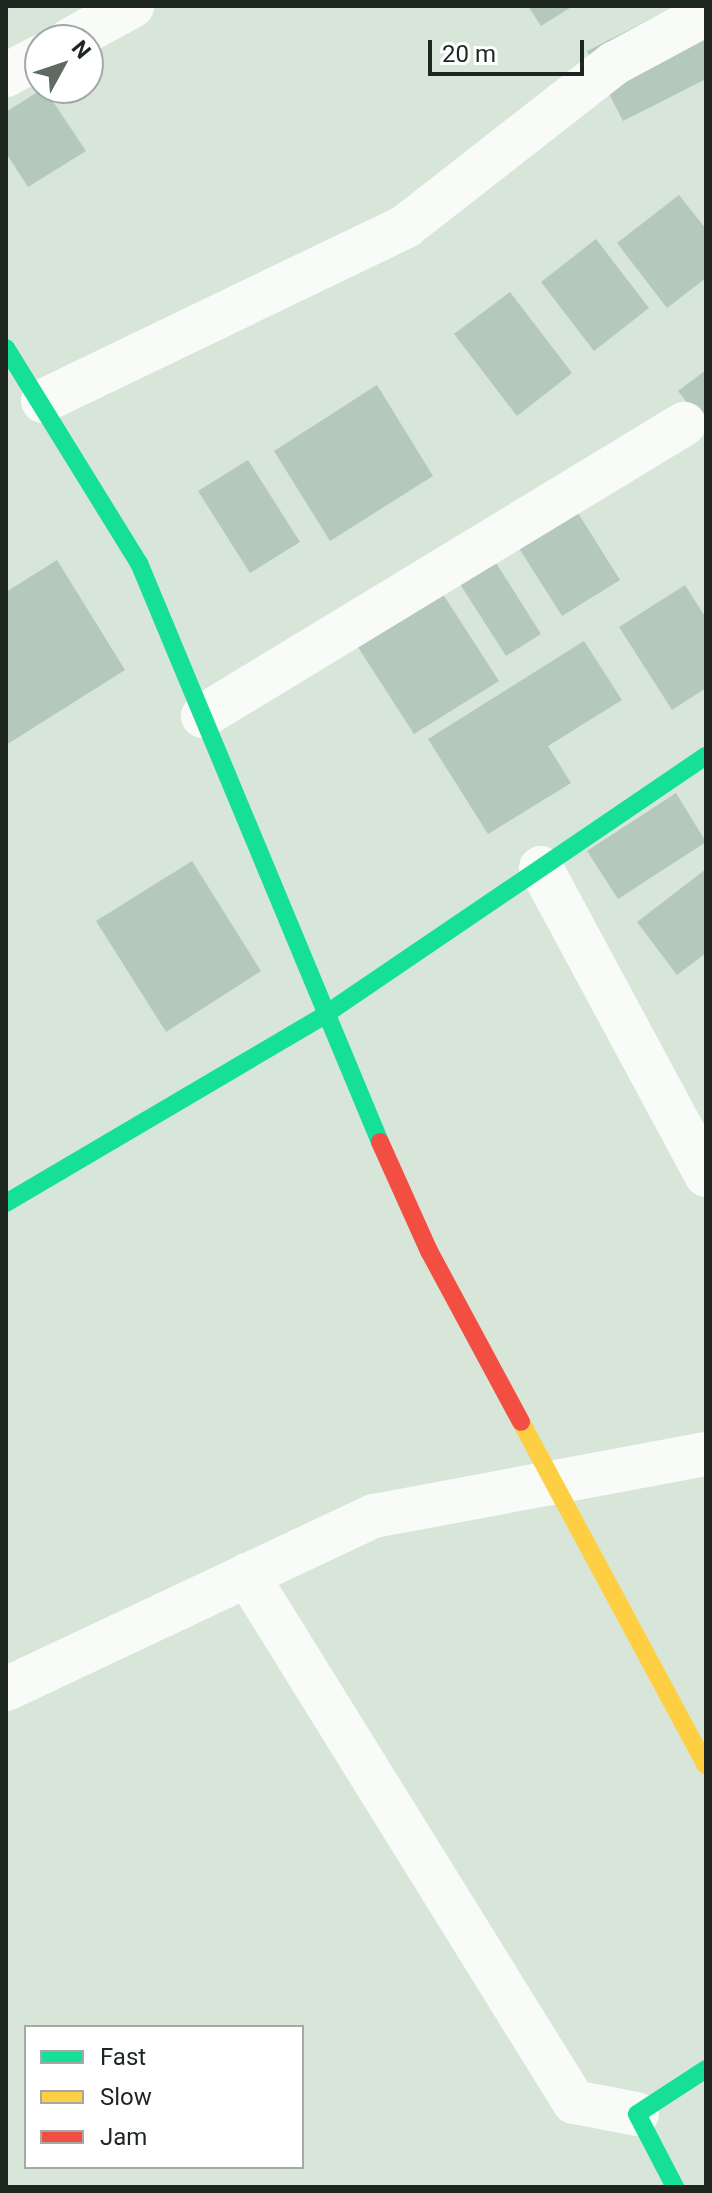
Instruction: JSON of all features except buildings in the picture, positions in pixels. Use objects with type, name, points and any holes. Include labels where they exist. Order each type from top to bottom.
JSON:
[{"type":"street","points":[[99,24],[132,6]]},
{"type":"street","points":[[43,401],[406,226],[615,63],[706,14]]},
{"type":"street","points":[[6,75],[24,65]]},
{"type":"street","points":[[6,348],[43,401],[139,563],[323,1016],[429,1251],[550,1485],[705,1761]]},
{"type":"street","points":[[203,716],[684,424]]},
{"type":"street","points":[[6,1203],[323,1016],[706,756]]},
{"type":"street","points":[[541,868],[706,1175]]},
{"type":"street","points":[[6,1689],[374,1516],[706,1454]]},
{"type":"street","points":[[247,1575],[574,2102],[637,2114],[706,2069]]},
{"type":"street","points":[[637,2114],[675,2187]]},
{"type":"traffic: fast","points":[[6,348],[139,563],[380,1142]]},
{"type":"traffic: fast","points":[[6,1203],[323,1016],[706,756]]},
{"type":"traffic: fast","points":[[675,2187],[637,2114],[706,2069]]},
{"type":"traffic: slow","points":[[521,1422],[706,1765]]},
{"type":"traffic: jam","points":[[380,1142],[429,1251],[521,1422]]}]
